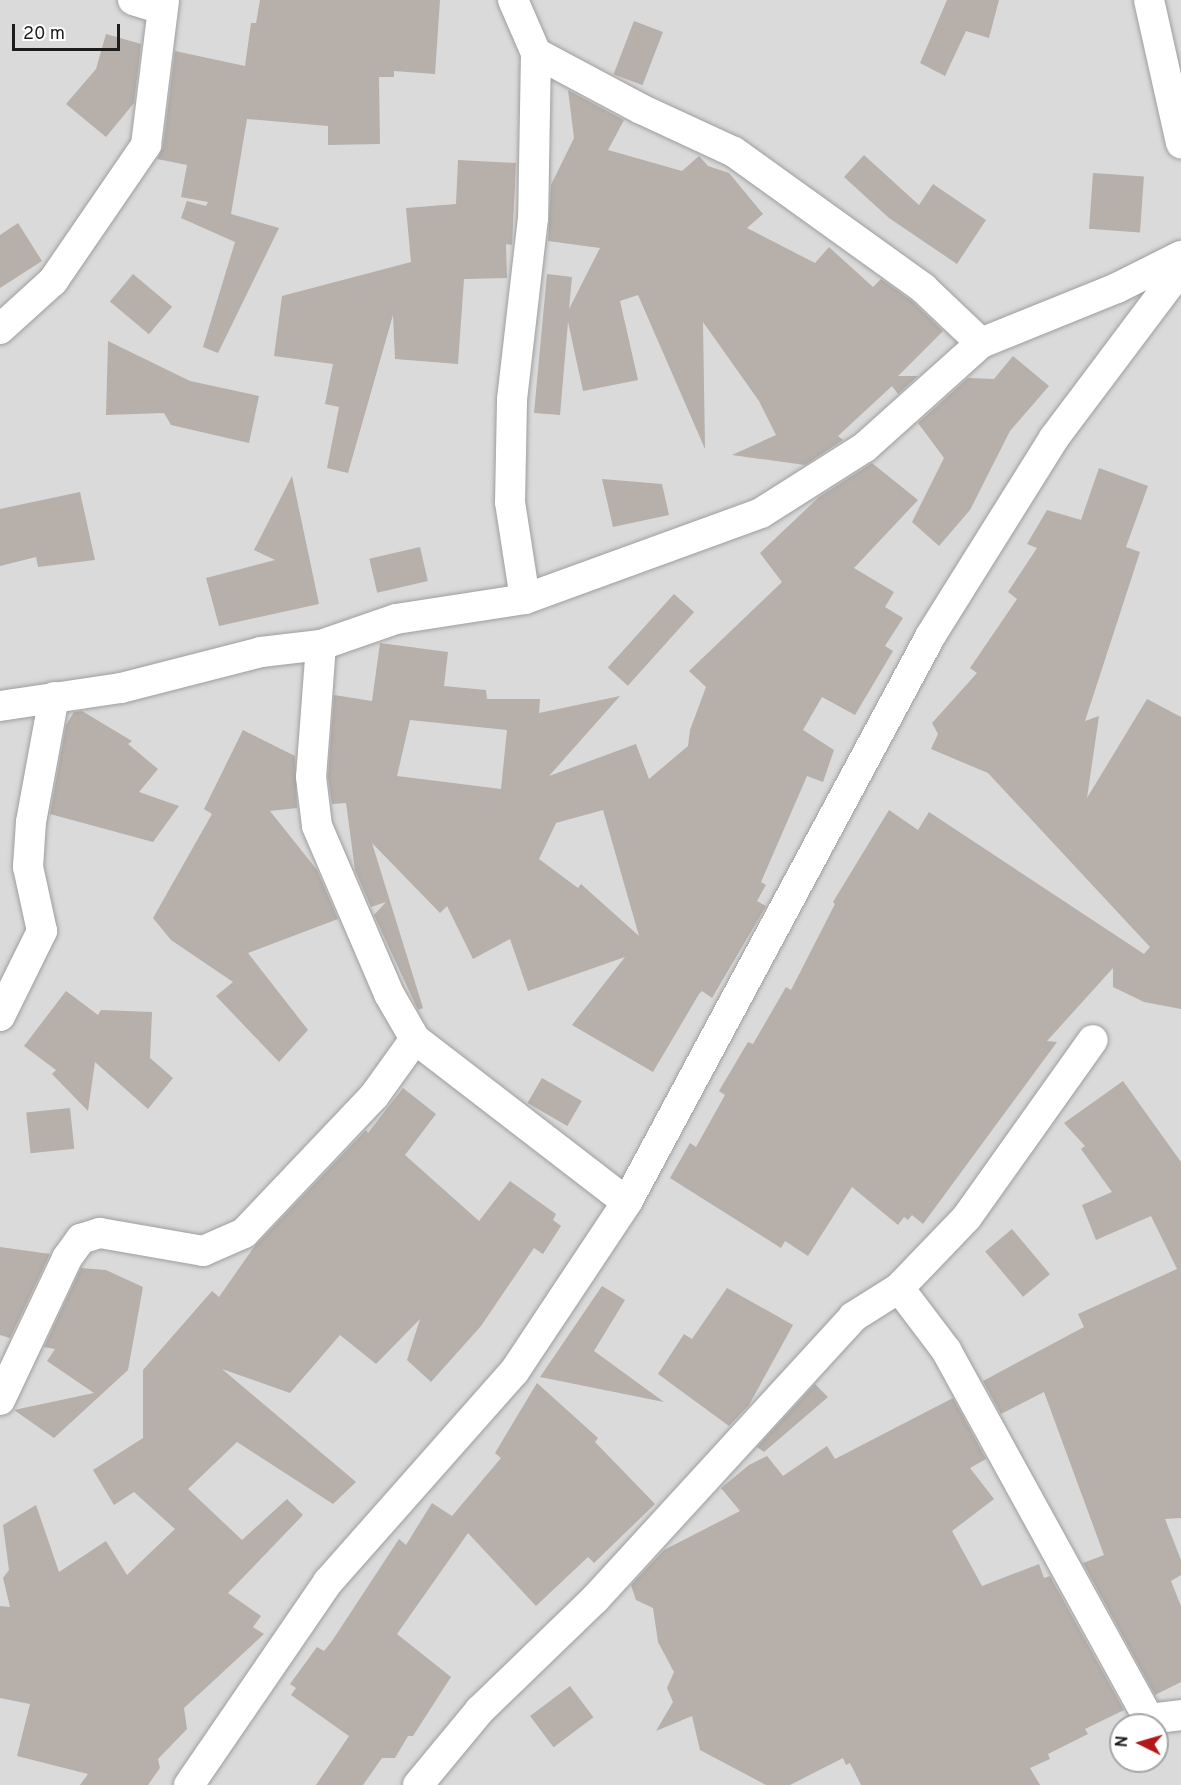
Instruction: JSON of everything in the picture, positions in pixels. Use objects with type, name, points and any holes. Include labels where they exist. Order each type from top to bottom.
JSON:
[{"type":"street","points":[[513,0],[536,53],[533,218],[512,400],[510,502],[525,599]]},
{"type":"street","points":[[1149,0],[1181,143]]},
{"type":"street","points":[[0,329],[53,281],[146,145],[152,3]]},
{"type":"street","points":[[536,53],[641,109],[734,152],[923,288],[981,343]]},
{"type":"street","points":[[0,706],[121,688],[261,652],[321,645],[396,620],[525,599],[761,513],[865,447],[981,343],[1117,288],[1181,256]]},
{"type":"street","points":[[189,1785],[328,1582],[514,1372],[627,1202],[931,635],[1054,438],[1181,269]]},
{"type":"street","points":[[321,645],[311,777],[317,826],[389,994],[415,1040],[627,1202]]},
{"type":"street","points":[[0,1016],[42,931],[28,867],[30,833],[54,697]]},
{"type":"street","points":[[0,1400],[67,1258],[81,1239],[100,1233],[203,1251],[244,1233],[374,1096],[415,1040]]},
{"type":"street","points":[[418,1785],[480,1710],[595,1599],[854,1317],[899,1288],[967,1217],[1093,1040]]},
{"type":"street","points":[[899,1288],[946,1350],[1149,1719],[1181,1715]]},
{"type":"shaded area","points":[[0,0],[1181,0],[1181,1785],[0,1785]]},
{"type":"building","points":[[260,0],[440,0],[435,74],[394,71],[394,77],[379,77],[380,144],[328,145],[328,126],[247,119],[231,214],[279,228],[218,353],[203,347],[235,242],[181,218],[187,201],[206,206],[208,202],[181,197],[187,165],[157,159],[163,147],[175,51],[245,66],[251,23],[256,23]]},
{"type":"building","points":[[947,0],[999,0],[989,38],[966,31],[945,76],[920,63]]},
{"type":"building","points":[[634,21],[663,32],[643,85],[614,74]]},
{"type":"building","points":[[106,34],[141,44],[134,103],[106,137],[66,104],[96,69]]},
{"type":"building","points":[[568,90],[624,120],[608,150],[682,171],[699,156],[708,166],[729,173],[763,214],[747,228],[815,263],[829,247],[873,287],[881,279],[912,301],[943,331],[898,376],[918,376],[898,394],[892,386],[838,436],[843,440],[805,465],[732,455],[776,435],[759,401],[703,322],[705,449],[638,295],[620,301],[638,380],[583,391],[568,322],[560,415],[534,413],[547,274],[572,277],[569,309],[600,248],[548,241],[551,185],[574,138]]},
{"type":"building","points":[[864,155],[919,205],[933,184],[986,220],[957,264],[889,218],[844,177]]},
{"type":"building","points":[[458,160],[516,163],[512,245],[506,244],[507,278],[464,279],[458,364],[395,359],[393,315],[348,473],[327,468],[339,407],[325,404],[333,364],[274,356],[282,296],[411,262],[406,208],[456,204]]},
{"type":"building","points":[[1093,173],[1144,177],[1140,232],[1089,229]]},
{"type":"building","points":[[18,223],[42,261],[0,288],[0,235]]},
{"type":"building","points":[[133,274],[172,307],[149,334],[110,302]]},
{"type":"building","points":[[108,341],[190,381],[259,396],[249,443],[171,425],[164,413],[106,415]]},
{"type":"building","points":[[1013,356],[1049,386],[1010,431],[970,510],[939,546],[912,522],[944,458],[918,423],[968,378],[994,379]]},
{"type":"building","points":[[872,463],[918,500],[854,568],[894,592],[885,607],[903,618],[885,646],[893,651],[855,715],[822,697],[803,730],[834,750],[823,782],[807,776],[761,882],[766,885],[757,901],[766,906],[712,998],[702,991],[699,994],[653,1072],[572,1025],[625,957],[528,991],[510,939],[473,959],[447,906],[440,913],[372,843],[423,1008],[418,1010],[374,915],[386,902],[371,907],[355,870],[346,803],[332,804],[328,777],[334,695],[372,701],[380,643],[448,652],[444,686],[486,690],[487,699],[540,699],[539,713],[620,696],[549,776],[636,744],[649,779],[688,746],[690,730],[706,687],[689,671],[782,582],[760,553],[819,497]],"holes":[[[410,720],[507,730],[501,789],[397,776]],[[603,810],[639,936],[581,884],[578,888],[539,859],[556,823]]]},
{"type":"building","points":[[1099,468],[1148,486],[1126,547],[1140,552],[1085,721],[1099,716],[1087,798],[1147,699],[1181,717],[1181,1009],[1144,1002],[1113,987],[1113,968],[1047,1041],[1057,1042],[923,1224],[912,1215],[908,1220],[904,1217],[898,1225],[852,1187],[808,1256],[785,1241],[781,1248],[670,1178],[690,1143],[696,1147],[725,1095],[719,1091],[748,1042],[753,1044],[786,987],[791,990],[835,904],[833,902],[889,810],[918,830],[929,812],[1144,954],[1150,947],[988,773],[931,749],[938,734],[932,723],[977,673],[970,668],[1017,599],[1008,592],[1037,548],[1027,544],[1047,510],[1081,520]]},
{"type":"building","points":[[292,476],[319,604],[219,626],[206,578],[275,560],[254,550]]},
{"type":"building","points":[[602,479],[662,484],[669,515],[613,527]]},
{"type":"building","points":[[80,492],[95,560],[38,567],[36,557],[0,566],[0,509]]},
{"type":"building","points":[[420,547],[428,581],[377,593],[369,559]]},
{"type":"building","points":[[674,594],[694,612],[628,686],[608,668]]},
{"type":"building","points":[[82,711],[132,741],[128,744],[158,769],[139,792],[179,806],[153,842],[50,814],[66,725],[74,712]]},
{"type":"building","points":[[243,730],[295,756],[297,808],[270,811],[317,870],[338,919],[248,953],[308,1030],[279,1062],[216,996],[233,982],[171,940],[153,918],[212,814],[204,809]]},
{"type":"building","points":[[66,991],[98,1015],[101,1010],[152,1012],[150,1058],[173,1078],[148,1109],[95,1062],[88,1111],[52,1074],[56,1070],[24,1046]]},
{"type":"building","points":[[542,1078],[582,1101],[567,1126],[528,1103]]},
{"type":"building","points":[[1123,1081],[1181,1162],[1181,1518],[1165,1519],[1181,1560],[1181,1575],[1171,1581],[1181,1606],[1181,1682],[1155,1695],[1083,1563],[1104,1555],[1044,1392],[1001,1414],[983,1381],[1084,1327],[1078,1314],[1177,1269],[1151,1216],[1096,1240],[1082,1205],[1112,1192],[1081,1149],[1085,1146],[1064,1123]]},
{"type":"building","points":[[403,1088],[436,1114],[405,1155],[479,1221],[510,1181],[556,1214],[553,1220],[561,1226],[543,1254],[534,1248],[481,1326],[431,1382],[407,1360],[420,1319],[376,1364],[340,1335],[290,1393],[222,1369],[356,1482],[333,1504],[237,1442],[188,1489],[242,1540],[287,1499],[303,1515],[228,1593],[261,1616],[253,1627],[264,1634],[184,1708],[187,1729],[158,1759],[160,1768],[148,1785],[80,1785],[88,1774],[17,1756],[30,1704],[0,1698],[0,1606],[10,1607],[3,1578],[9,1570],[3,1525],[36,1505],[59,1572],[106,1541],[127,1575],[175,1529],[134,1492],[114,1505],[93,1470],[143,1438],[143,1370],[212,1291],[219,1297],[254,1247],[366,1130],[368,1133]]},
{"type":"building","points":[[70,1108],[74,1149],[31,1153],[26,1113]]},
{"type":"building","points":[[1012,1229],[1050,1274],[1023,1297],[985,1251]]},
{"type":"building","points":[[0,1247],[50,1254],[10,1338],[0,1335]]},
{"type":"building","points":[[81,1268],[106,1270],[143,1287],[128,1370],[54,1438],[14,1410],[94,1393],[47,1361],[55,1349],[44,1347]]},
{"type":"building","points":[[602,1286],[625,1300],[594,1351],[664,1402],[540,1377]]},
{"type":"building","points":[[727,1288],[793,1325],[749,1405],[729,1426],[658,1374],[684,1334],[692,1339]]},
{"type":"building","points":[[537,1383],[598,1438],[595,1442],[655,1504],[594,1563],[588,1557],[536,1606],[468,1533],[397,1634],[451,1677],[413,1736],[408,1736],[395,1758],[382,1758],[363,1785],[316,1785],[349,1736],[291,1695],[296,1688],[290,1684],[317,1647],[324,1651],[332,1641],[399,1539],[406,1545],[432,1503],[452,1516],[501,1458],[495,1453]]},
{"type":"building","points":[[815,1384],[828,1397],[764,1452],[757,1447]]},
{"type":"building","points":[[953,1398],[986,1459],[970,1468],[994,1499],[952,1531],[982,1586],[1039,1564],[1044,1578],[1050,1576],[1124,1710],[1109,1713],[1109,1717],[1085,1729],[1088,1734],[1048,1754],[1050,1759],[1030,1768],[1040,1785],[861,1785],[850,1763],[846,1765],[843,1758],[790,1785],[766,1785],[700,1750],[692,1716],[656,1731],[673,1702],[667,1688],[674,1672],[658,1642],[653,1608],[636,1600],[631,1585],[664,1550],[740,1511],[721,1488],[749,1465],[767,1456],[783,1476],[827,1446],[835,1459]]},
{"type":"building","points":[[570,1686],[593,1717],[554,1747],[530,1716]]}]
